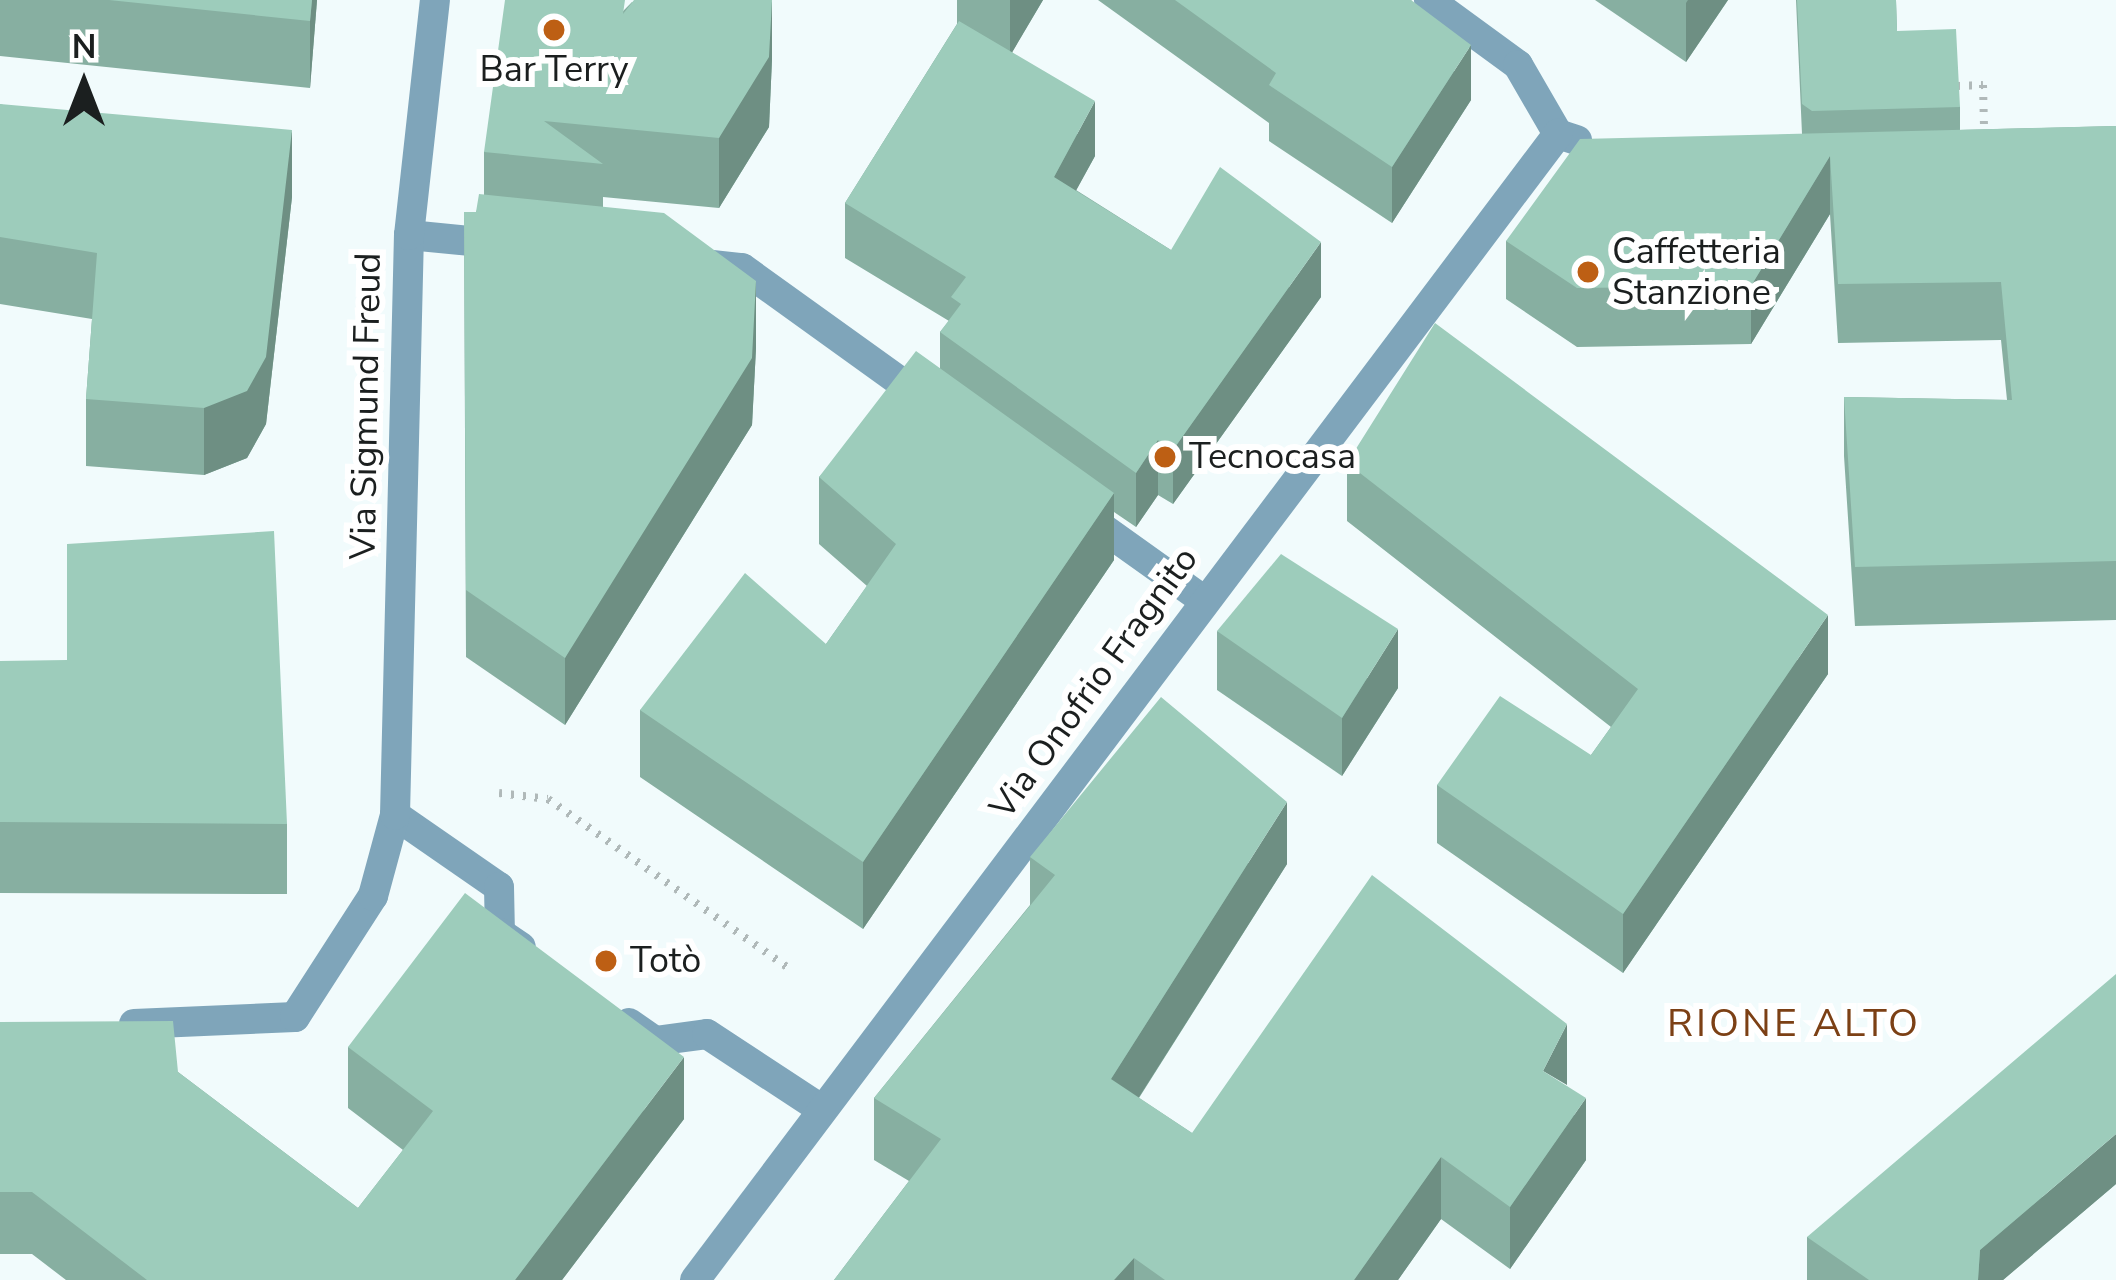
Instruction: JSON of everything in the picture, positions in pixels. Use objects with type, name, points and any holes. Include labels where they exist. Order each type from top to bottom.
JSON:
[{"type":"street","name":"Via Sigmund Freud","points":[[90,1024],[295,1017],[373,896],[394,815],[409,235],[435,0]]},
{"type":"street","points":[[1429,0],[1518,64],[1558,134],[1600,148]]},
{"type":"street","name":"Via Onofrio Fragnito","points":[[695,1280],[818,1107],[1030,839],[1202,599],[1558,134]]},
{"type":"street","points":[[409,235],[522,246]]},
{"type":"street","points":[[676,262],[742,268],[953,420]]},
{"type":"street","points":[[1048,489],[1202,599]]},
{"type":"street","points":[[394,815],[499,886],[500,933],[538,960]]},
{"type":"street","points":[[596,1000],[655,1040],[707,1034],[818,1107]]},
{"type":"path","points":[[1958,86],[1983,85],[1984,128]]},
{"type":"path","points":[[499,793],[548,800],[790,969]]},
{"type":"building","points":[[109,0],[312,0],[310,21]]},
{"type":"building","points":[[505,0],[625,0],[623,14],[634,0],[772,0],[769,57],[719,138],[544,121],[603,164],[484,152]]},
{"type":"building","points":[[1175,0],[1411,0],[1471,45],[1392,167],[1269,85],[1276,73]]},
{"type":"building","points":[[1797,0],[1896,0],[1897,31],[1956,29],[1960,107],[1812,111],[1802,104]]},
{"type":"building","points":[[959,21],[1095,101],[1054,177],[1171,250],[1220,167],[1321,242],[1173,450],[1158,440],[1136,473],[940,332],[961,304],[951,297],[966,277],[845,203]]},
{"type":"building","points":[[0,104],[292,130],[266,357],[247,391],[204,408],[86,399],[97,253],[0,237]]},
{"type":"building","points":[[2116,126],[2116,561],[1855,567],[1844,397],[2012,400],[2001,282],[1838,284],[1830,156],[1751,286],[1577,288],[1506,241],[1580,139]]},
{"type":"building","points":[[479,194],[664,213],[756,281],[752,358],[565,658],[466,590],[464,212],[476,212]]},
{"type":"building","points":[[1435,323],[1828,615],[1623,914],[1437,785],[1500,696],[1591,755],[1638,689],[1347,463]]},
{"type":"building","points":[[916,351],[1114,493],[863,862],[640,710],[745,573],[826,644],[896,544],[819,477]]},
{"type":"building","points":[[274,531],[287,824],[0,822],[0,661],[67,660],[67,544]]},
{"type":"building","points":[[1281,554],[1398,629],[1342,718],[1217,631]]},
{"type":"building","points":[[1161,697],[1287,802],[1111,1079],[1192,1133],[1372,875],[1567,1024],[1543,1071],[1586,1098],[1510,1207],[1441,1157],[1354,1280],[1165,1280],[1134,1258],[1114,1280],[834,1280],[941,1139],[874,1098],[1055,875],[1030,857]]},
{"type":"building","points":[[465,893],[684,1057],[515,1280],[147,1280],[32,1192],[0,1192],[0,1022],[173,1021],[178,1072],[358,1208],[433,1111],[348,1047]]},
{"type":"building","points":[[2116,974],[2116,1134],[1980,1250],[1978,1280],[1869,1280],[1807,1237]]},
{"type":"place","name":"Bar Terry","points":[[554,30]]},
{"type":"place","name":"Caffetteria Stanzione","points":[[1588,272]]},
{"type":"place","name":"Tecnocasa","points":[[1165,457]]},
{"type":"place","name":"Totò","points":[[606,961]]},
{"type":"district","name":"RIONE ALTO","points":[[1794,1024]]}]
